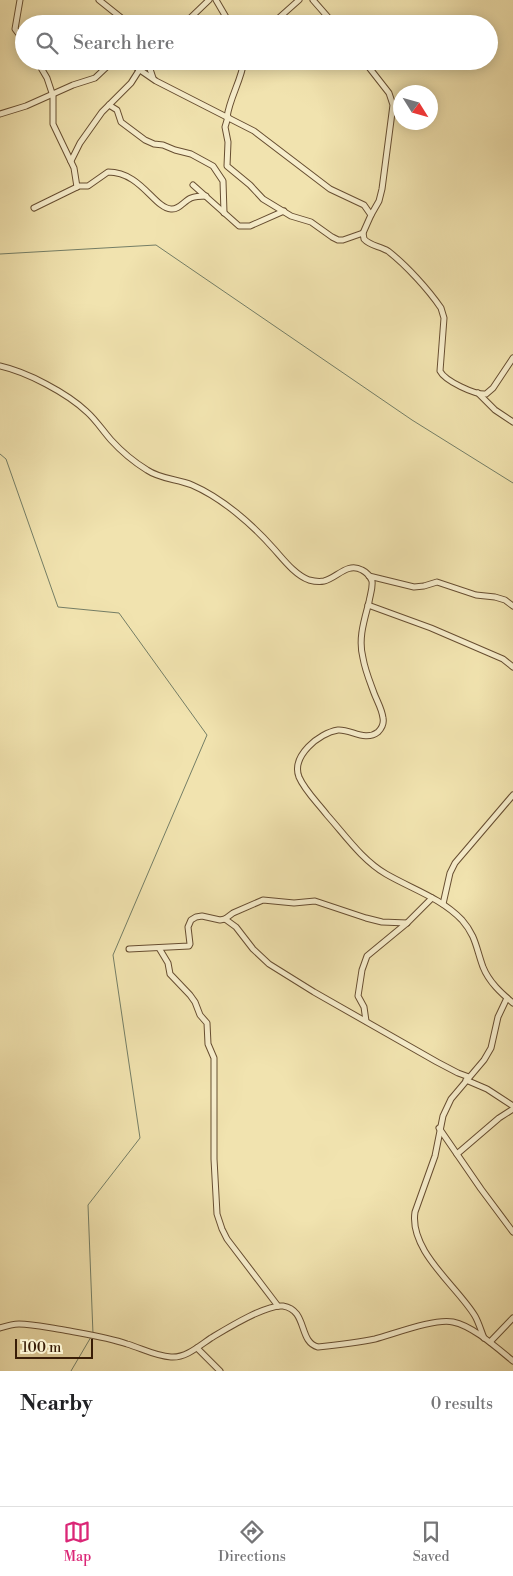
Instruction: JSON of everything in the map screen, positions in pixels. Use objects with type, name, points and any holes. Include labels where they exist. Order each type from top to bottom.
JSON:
[{"type":"street","points":[[18,15],[20,0]]},
{"type":"street","points":[[99,0],[118,15]]},
{"type":"street","points":[[193,15],[208,0]]},
{"type":"street","points":[[216,0],[225,15]]},
{"type":"street","points":[[282,15],[299,0]]},
{"type":"street","points":[[313,0],[326,15]]},
{"type":"street","points":[[42,70],[53,96],[53,124],[71,161],[77,187]]},
{"type":"street","points":[[0,114],[53,96],[73,85],[98,77],[105,70]]},
{"type":"street","points":[[71,161],[80,143],[109,104],[132,83],[139,70]]},
{"type":"street","points":[[141,70],[153,79],[266,139],[330,189],[364,205],[371,215]]},
{"type":"street","points":[[150,70],[153,79]]},
{"type":"street","points":[[242,70],[229,104],[225,127],[228,142],[227,166],[263,198],[295,218],[311,222],[338,240],[363,233]]},
{"type":"street","points":[[371,70],[389,93],[393,105],[382,189],[379,201],[363,233],[363,238],[365,241],[389,252],[437,302],[444,318],[440,371],[442,374],[462,387],[483,394],[489,392],[513,358]]},
{"type":"street","points":[[109,104],[117,110],[121,122],[145,140],[192,154],[213,166],[223,181],[224,213]]},
{"type":"street","points":[[34,208],[77,187],[88,186],[108,172],[114,172],[137,182],[168,209],[175,209],[197,196],[206,196]]},
{"type":"street","points":[[193,185],[233,222],[243,227],[284,212]]},
{"type":"street","points":[[0,366],[33,378],[74,402],[91,416],[112,442],[148,471],[195,486],[238,514],[266,539],[293,569],[304,578],[321,582],[348,568],[354,567],[366,572],[372,582],[372,590],[361,636],[361,649],[374,696],[383,716],[382,726],[376,734],[368,736],[335,730],[310,744],[300,755],[297,768],[298,776],[338,829],[374,867],[443,904],[462,921],[475,938],[487,976],[513,1003]]},
{"type":"street","points":[[477,393],[495,410],[513,422]]},
{"type":"street","points":[[369,576],[414,587],[437,582],[476,595],[505,600],[513,606]]},
{"type":"street","points":[[368,605],[432,628],[503,659],[513,667]]},
{"type":"street","points":[[443,904],[450,873],[455,863],[513,795]]},
{"type":"street","points":[[366,1021],[364,1007],[358,996],[359,980],[364,961],[375,948],[407,923],[432,898]]},
{"type":"street","points":[[129,949],[189,946],[188,927],[191,920],[202,916],[220,920],[225,919],[233,913],[264,900],[294,903],[315,901],[382,922],[407,923]]},
{"type":"street","points":[[225,919],[236,927],[253,949],[269,964],[487,1089],[513,1108],[457,1154]]},
{"type":"street","points":[[159,948],[168,963],[170,974],[190,995],[206,1023],[208,1044],[214,1058],[215,1190],[217,1214],[222,1229],[236,1253],[278,1306]]},
{"type":"street","points":[[484,1339],[476,1318],[427,1255],[413,1220],[434,1156],[442,1116],[451,1099],[484,1060],[490,1048],[498,1017],[507,998]]},
{"type":"street","points":[[439,1128],[513,1232]]},
{"type":"street","points":[[0,1328],[18,1324],[93,1335],[171,1357],[179,1357],[264,1309],[278,1306],[292,1309],[298,1315],[307,1339],[313,1346],[318,1347],[373,1339],[440,1321],[466,1326],[490,1342],[513,1361]]},
{"type":"street","points":[[490,1342],[513,1318]]},
{"type":"street","points":[[197,1348],[220,1371]]},
{"type":"waterway","points":[[0,254],[156,245],[412,420],[513,483]]},
{"type":"waterway","points":[[0,454],[6,459],[58,607],[119,613],[207,735],[113,955],[140,1138],[88,1205],[93,1334]]},
{"type":"waterway","points":[[71,1371],[91,1337]]}]
